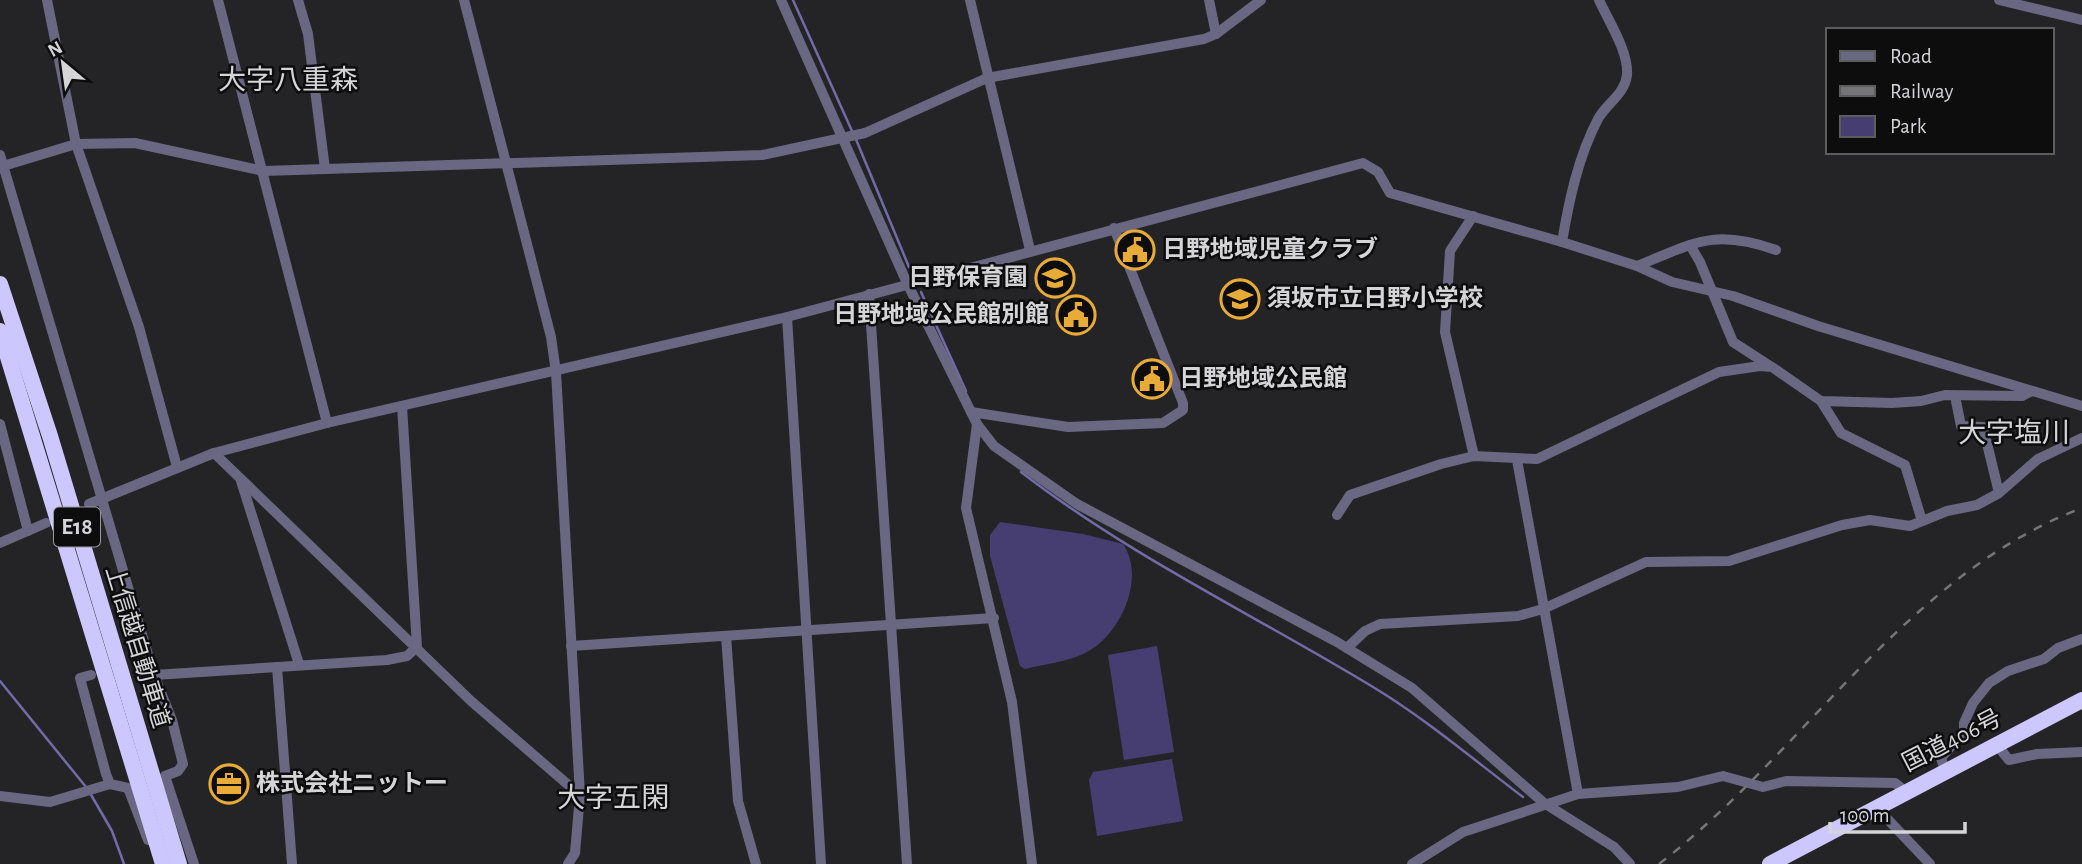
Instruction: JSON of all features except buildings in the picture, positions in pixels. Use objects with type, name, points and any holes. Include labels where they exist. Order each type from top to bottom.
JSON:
[{"type":"highway","name":"上信越自動車道","points":[[0,284],[46,424],[145,778],[163,864]]},
{"type":"highway","name":"上信越自動車道","points":[[0,331],[145,778],[178,864]]},
{"type":"highway","name":"国道406号","points":[[1777,862],[1905,791],[2082,700]]},
{"type":"street","points":[[47,0],[76,144],[139,327],[177,467]]},
{"type":"street","points":[[218,0],[327,423]]},
{"type":"street","points":[[298,0],[308,34],[324,169]]},
{"type":"street","points":[[464,0],[543,301],[556,372],[580,795],[575,853],[568,864]]},
{"type":"street","points":[[781,0],[849,137],[907,283],[977,424],[995,446],[1077,504],[1346,648],[1412,688],[1544,803],[1614,847],[1630,864]]},
{"type":"street","points":[[970,0],[1030,250]]},
{"type":"street","points":[[1209,0],[1216,34]]},
{"type":"street","points":[[3,166],[76,144],[135,143],[264,171],[762,155],[849,137],[896,121],[987,79],[1185,43],[1216,34],[1261,0]]},
{"type":"street","points":[[1562,242],[1571,191],[1594,130],[1599,118],[1622,89],[1627,74],[1622,53],[1599,0]]},
{"type":"street","points":[[2000,0],[2082,20]]},
{"type":"street","points":[[0,155],[154,675],[172,720],[183,764],[178,771],[110,784],[50,802],[0,796]]},
{"type":"street","points":[[89,504],[214,453],[327,423],[788,317],[1030,250],[1363,163],[1378,172],[1390,193],[1562,242],[1637,266],[1672,282],[1708,289],[2082,406]]},
{"type":"street","points":[[1473,216],[1450,251],[1445,332],[1474,456]]},
{"type":"street","points":[[971,412],[1068,427],[1163,423],[1182,410],[1183,403],[1114,228]]},
{"type":"street","points":[[1637,266],[1712,237],[1748,240],[1776,250]]},
{"type":"street","points":[[1690,245],[1700,262],[1708,289],[1732,342],[1821,401],[1841,433],[1905,465],[1922,521]]},
{"type":"street","points":[[869,294],[906,864]]},
{"type":"street","points":[[788,317],[821,864]]},
{"type":"street","points":[[1337,515],[1350,495],[1402,475],[1474,456],[1537,459],[1719,372],[1760,366],[1772,368]]},
{"type":"street","points":[[1821,401],[1892,403],[1955,396],[2022,397],[2032,391]]},
{"type":"street","points":[[1955,396],[1961,426],[1983,427],[1999,493]]},
{"type":"street","points":[[402,406],[417,647]]},
{"type":"street","points":[[0,424],[28,531]]},
{"type":"street","points":[[977,424],[966,509],[994,618],[1016,727],[1032,864]]},
{"type":"street","points":[[1346,648],[1365,631],[1380,624],[1497,618],[1543,609],[1608,577],[1646,562],[1728,561],[1857,522],[1890,521],[1910,526],[1977,505],[1999,493],[2038,459],[2082,438]]},
{"type":"street","points":[[214,453],[471,701],[580,795]]},
{"type":"street","points":[[1517,460],[1578,794]]},
{"type":"street","points":[[241,478],[299,664]]},
{"type":"street","points":[[0,544],[46,523]]},
{"type":"street","points":[[571,646],[994,618]]},
{"type":"street","points":[[726,636],[738,800],[756,864]]},
{"type":"street","points":[[1945,771],[1941,758],[1965,731],[1964,723],[1973,703],[1989,682],[2008,671],[2044,659],[2058,649],[2082,639]]},
{"type":"street","points":[[141,672],[154,675],[387,660],[407,656],[417,647]]},
{"type":"street","points":[[277,667],[292,864]]},
{"type":"street","points":[[91,676],[80,678],[110,784]]},
{"type":"street","points":[[1996,744],[2009,760],[2037,754],[2082,752]]},
{"type":"street","points":[[1412,864],[1464,832],[1544,803],[1578,794],[1678,787],[1723,776],[1763,787],[1786,781],[1895,783],[1905,791]]},
{"type":"street","points":[[145,778],[156,864]]},
{"type":"street","points":[[145,778],[194,864]]},
{"type":"street","points":[[1876,807],[1930,864]]},
{"type":"green space","points":[[1000,522],[1083,534],[1123,544],[1130,558],[1132,574],[1126,606],[1108,635],[1096,646],[1062,661],[1025,669],[1020,666],[990,556],[990,535]]},
{"type":"green space","points":[[1157,646],[1174,752],[1124,760],[1108,655]]},
{"type":"green space","points":[[1172,759],[1183,821],[1097,836],[1089,780],[1093,772]]},
{"type":"waterway","points":[[793,0],[852,131]]},
{"type":"waterway","points":[[855,137],[909,267]]},
{"type":"waterway","points":[[921,292],[966,391]]},
{"type":"waterway","points":[[1021,472],[1149,558],[1393,699],[1523,797]]},
{"type":"waterway","points":[[0,681],[86,787]]},
{"type":"waterway","points":[[90,793],[112,831],[124,864]]},
{"type":"railway","points":[[1659,864],[1712,820],[1858,670],[1909,621],[1962,576],[2019,538],[2082,508]]},
{"type":"place","name":"日野地域児童クラブ","points":[[1135,250]]},
{"type":"place","name":"日野保育園","points":[[1055,278]]},
{"type":"place","name":"須坂市立日野小学校","points":[[1240,299]]},
{"type":"place","name":"日野地域公民館別館","points":[[1076,315]]},
{"type":"place","name":"日野地域公民館","points":[[1152,379]]},
{"type":"place","name":"株式会社ニットー","points":[[229,784]]},
{"type":"district","name":"大字八重森","points":[[288,81]]},
{"type":"district","name":"大字塩川","points":[[2014,434]]},
{"type":"district","name":"大字五閑","points":[[613,799]]}]
